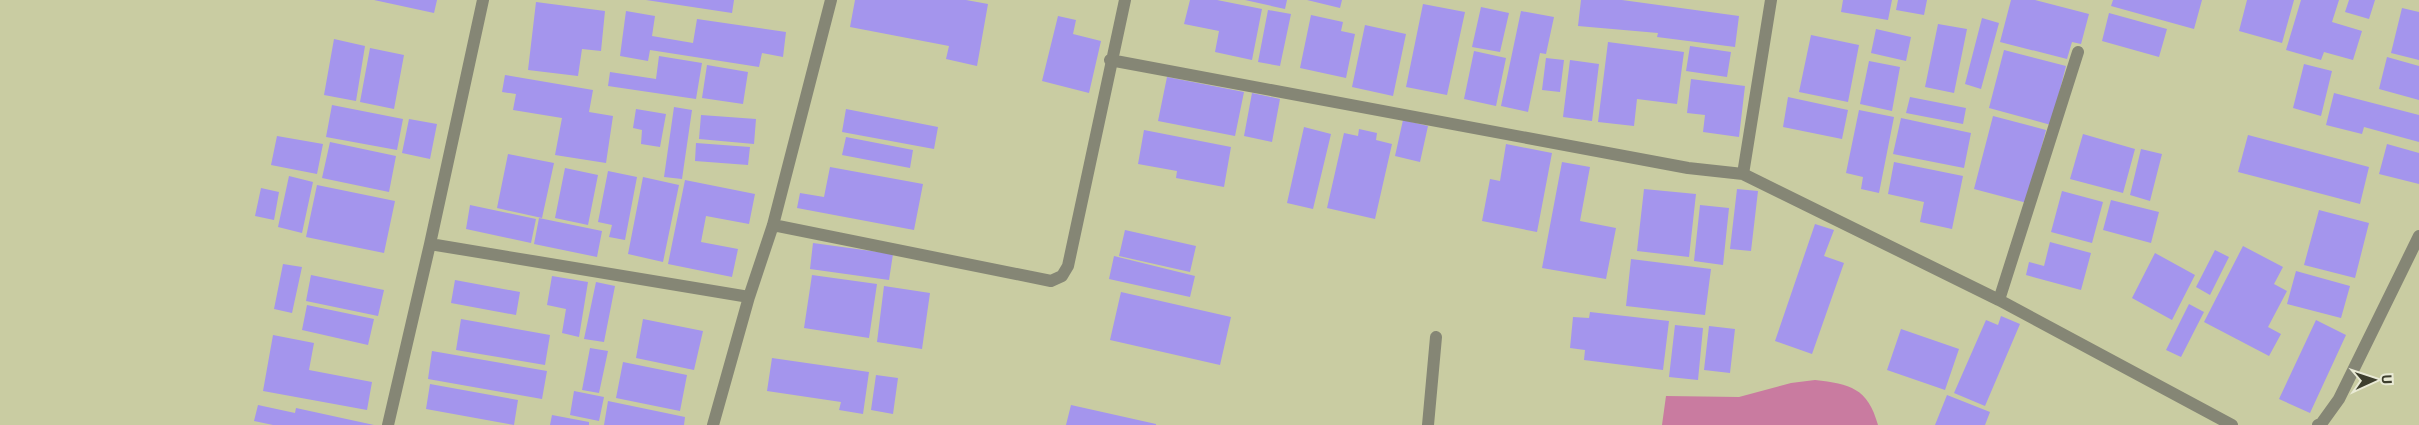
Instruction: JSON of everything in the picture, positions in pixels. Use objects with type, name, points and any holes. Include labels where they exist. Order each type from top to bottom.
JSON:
[{"type":"street","points":[[388,425],[430,244],[483,0]]},
{"type":"street","points":[[712,425],[749,297],[773,225],[831,0]]},
{"type":"street","points":[[773,225],[1051,281],[1062,276],[1068,266],[1110,60],[1125,0]]},
{"type":"street","points":[[1743,174],[1771,0]]},
{"type":"street","points":[[1999,300],[2078,52]]},
{"type":"street","points":[[1110,60],[1688,168],[1743,174],[1999,300],[2232,425]]},
{"type":"street","points":[[2318,425],[2321,424],[2339,399],[2419,236]]},
{"type":"street","points":[[430,244],[749,297]]},
{"type":"street","points":[[1428,425],[1436,337]]},
{"type":"shaded area","points":[[1815,380],[1848,386],[1856,390],[1869,403],[1878,425],[1662,425],[1666,396],[1739,397],[1791,383]]},
{"type":"building","points":[[374,0],[437,0],[434,13]]},
{"type":"building","points":[[646,0],[734,0],[732,13]]},
{"type":"building","points":[[855,0],[966,0],[988,4],[977,66],[946,59],[949,46],[850,27]]},
{"type":"building","points":[[1190,0],[1217,0],[1262,9],[1252,60],[1215,52],[1219,31],[1184,24]]},
{"type":"building","points":[[1245,0],[1287,0],[1285,9]]},
{"type":"building","points":[[1307,0],[1342,0],[1340,8]]},
{"type":"building","points":[[1581,0],[1622,0],[1739,16],[1735,47],[1657,37],[1658,33],[1578,26]]},
{"type":"building","points":[[1843,0],[1892,0],[1888,20],[1841,12]]},
{"type":"building","points":[[1898,0],[1927,0],[1924,15],[1896,10]]},
{"type":"building","points":[[2011,0],[2035,0],[2089,14],[2081,44],[2072,42],[2067,59],[2000,42]]},
{"type":"building","points":[[2113,0],[2202,0],[2194,29],[2111,6]]},
{"type":"building","points":[[2247,0],[2294,0],[2282,43],[2239,31]]},
{"type":"building","points":[[2301,0],[2339,0],[2332,22],[2362,31],[2353,60],[2324,52],[2321,60],[2286,50]]},
{"type":"building","points":[[2349,0],[2375,0],[2369,19],[2345,12]]},
{"type":"building","points":[[536,2],[605,11],[601,51],[582,49],[578,76],[528,70]]},
{"type":"building","points":[[1423,4],[1465,12],[1447,95],[1406,87]]},
{"type":"building","points":[[1481,7],[1509,13],[1500,52],[1472,47]]},
{"type":"building","points":[[2402,8],[2419,12],[2419,60],[2391,53]]},
{"type":"building","points":[[1268,10],[1291,14],[1280,66],[1258,62]]},
{"type":"building","points":[[626,11],[655,16],[652,36],[693,43],[697,19],[786,32],[783,57],[762,53],[759,67],[650,50],[648,61],[620,56]]},
{"type":"building","points":[[1521,11],[1554,17],[1546,54],[1540,53],[1528,112],[1501,106]]},
{"type":"building","points":[[2109,13],[2167,29],[2159,57],[2102,41]]},
{"type":"building","points":[[1311,15],[1343,22],[1341,31],[1355,34],[1346,78],[1300,68]]},
{"type":"building","points":[[1058,16],[1076,20],[1073,34],[1101,41],[1089,93],[1042,81]]},
{"type":"building","points":[[1982,18],[1999,23],[1981,89],[1965,84]]},
{"type":"building","points":[[1938,24],[1967,29],[1954,93],[1925,87]]},
{"type":"building","points":[[1365,25],[1406,34],[1393,96],[1352,87]]},
{"type":"building","points":[[1876,29],[1911,37],[1906,61],[1871,53]]},
{"type":"building","points":[[1811,35],[1859,45],[1848,102],[1799,92]]},
{"type":"building","points":[[334,39],[365,46],[356,101],[324,95]]},
{"type":"building","points":[[1608,42],[1684,52],[1677,104],[1637,99],[1634,126],[1598,122]]},
{"type":"building","points":[[1690,46],[1731,52],[1727,77],[1686,71]]},
{"type":"building","points":[[370,48],[404,55],[394,109],[360,102]]},
{"type":"building","points":[[2004,50],[2066,66],[2051,125],[1989,108]]},
{"type":"building","points":[[1474,51],[1506,58],[1496,106],[1464,99]]},
{"type":"building","points":[[659,56],[702,63],[696,99],[608,86],[610,72],[656,79]]},
{"type":"building","points":[[2387,57],[2419,66],[2419,100],[2379,89]]},
{"type":"building","points":[[1546,58],[1564,60],[1560,92],[1542,90]]},
{"type":"building","points":[[1570,60],[1599,64],[1592,121],[1563,117]]},
{"type":"building","points":[[1869,61],[1900,67],[1892,111],[1860,104]]},
{"type":"building","points":[[2304,64],[2332,71],[2321,116],[2293,108]]},
{"type":"building","points":[[707,65],[748,72],[743,104],[702,98]]},
{"type":"building","points":[[505,75],[593,90],[589,112],[613,116],[606,163],[555,155],[562,118],[513,110],[516,94],[502,92]]},
{"type":"building","points":[[1167,77],[1244,92],[1235,136],[1158,121]]},
{"type":"building","points":[[1691,79],[1745,86],[1739,137],[1703,132],[1705,115],[1687,113]]},
{"type":"building","points":[[1252,93],[1280,99],[1272,142],[1244,136]]},
{"type":"building","points":[[2334,93],[2419,115],[2419,142],[2364,127],[2362,134],[2326,125]]},
{"type":"building","points":[[1788,97],[1848,110],[1842,139],[1783,127]]},
{"type":"building","points":[[1910,97],[1966,108],[1963,124],[1906,113]]},
{"type":"building","points":[[332,105],[403,119],[397,150],[326,137]]},
{"type":"building","points":[[674,107],[692,110],[682,179],[664,177]]},
{"type":"building","points":[[636,109],[666,114],[660,147],[641,144],[642,130],[633,128]]},
{"type":"building","points":[[846,109],[938,127],[934,149],[842,132]]},
{"type":"building","points":[[1859,110],[1894,117],[1879,193],[1861,189],[1863,177],[1846,173]]},
{"type":"building","points":[[701,115],[756,119],[754,144],[699,139]]},
{"type":"building","points":[[1993,116],[2046,130],[2027,203],[1974,189]]},
{"type":"building","points":[[1901,118],[1971,133],[1964,168],[1893,154]]},
{"type":"building","points":[[409,119],[437,124],[430,159],[402,153]]},
{"type":"building","points":[[1403,120],[1428,126],[1420,162],[1395,156]]},
{"type":"building","points":[[1304,127],[1331,134],[1313,209],[1287,203]]},
{"type":"building","points":[[1359,129],[1377,133],[1376,140],[1392,144],[1375,219],[1327,208],[1344,133],[1358,136]]},
{"type":"building","points":[[1144,130],[1231,147],[1224,187],[1176,178],[1177,171],[1138,164]]},
{"type":"building","points":[[2083,134],[2135,149],[2123,193],[2070,179]]},
{"type":"building","points":[[2248,135],[2369,167],[2360,204],[2238,172]]},
{"type":"building","points":[[277,136],[323,144],[317,174],[271,165]]},
{"type":"building","points":[[846,137],[913,150],[910,168],[842,155]]},
{"type":"building","points":[[330,142],[396,156],[389,192],[322,178]]},
{"type":"building","points":[[696,143],[750,147],[748,165],[695,161]]},
{"type":"building","points":[[1506,144],[1552,153],[1537,232],[1482,221],[1490,179],[1500,181]]},
{"type":"building","points":[[2387,144],[2419,153],[2419,184],[2379,174]]},
{"type":"building","points":[[2141,149],[2162,154],[2150,201],[2130,195]]},
{"type":"building","points":[[508,154],[554,163],[542,218],[497,208]]},
{"type":"building","points":[[1562,162],[1590,167],[1580,221],[1616,228],[1606,279],[1542,268]]},
{"type":"building","points":[[1894,162],[1963,176],[1952,229],[1920,222],[1924,202],[1888,194]]},
{"type":"building","points":[[830,167],[923,184],[914,230],[797,208],[800,193],[824,197]]},
{"type":"building","points":[[565,168],[598,175],[588,225],[555,218]]},
{"type":"building","points":[[608,171],[637,177],[625,240],[609,237],[612,225],[598,222]]},
{"type":"building","points":[[289,176],[313,182],[302,233],[278,227]]},
{"type":"building","points":[[643,177],[679,185],[663,262],[628,254]]},
{"type":"building","points":[[685,180],[755,194],[749,224],[706,216],[701,242],[738,249],[732,277],[668,264]]},
{"type":"building","points":[[317,185],[395,201],[384,253],[306,237]]},
{"type":"building","points":[[261,188],[279,192],[274,220],[255,216]]},
{"type":"building","points":[[1644,189],[1696,194],[1689,257],[1637,251]]},
{"type":"building","points":[[1737,189],[1758,191],[1751,251],[1730,249]]},
{"type":"building","points":[[2062,191],[2103,202],[2092,243],[2051,232]]},
{"type":"building","points":[[2111,200],[2159,212],[2151,243],[2103,230]]},
{"type":"building","points":[[470,205],[536,219],[531,243],[466,229]]},
{"type":"building","points":[[1700,205],[1729,208],[1723,265],[1694,261]]},
{"type":"building","points":[[2319,210],[2369,223],[2355,278],[2304,265]]},
{"type":"building","points":[[539,218],[602,231],[597,257],[534,244]]},
{"type":"building","points":[[1815,224],[1834,230],[1824,256],[1844,263],[1812,354],[1775,341]]},
{"type":"building","points":[[1125,230],[1196,246],[1190,272],[1119,256]]},
{"type":"building","points":[[2050,242],[2091,253],[2081,290],[2026,275],[2029,262],[2044,266]]},
{"type":"building","points":[[813,243],[893,254],[889,280],[810,269]]},
{"type":"building","points":[[2243,246],[2283,267],[2274,284],[2287,291],[2268,327],[2281,334],[2269,356],[2204,322]]},
{"type":"building","points":[[2215,250],[2229,257],[2210,295],[2196,287]]},
{"type":"building","points":[[2155,253],[2195,275],[2172,320],[2132,298]]},
{"type":"building","points":[[1114,256],[1195,276],[1190,297],[1109,279]]},
{"type":"building","points":[[1631,259],[1711,269],[1705,315],[1626,306]]},
{"type":"building","points":[[283,264],[302,267],[292,313],[274,309]]},
{"type":"building","points":[[2296,271],[2350,286],[2341,318],[2287,304]]},
{"type":"building","points":[[311,275],[384,290],[378,316],[306,301]]},
{"type":"building","points":[[812,275],[877,284],[869,338],[804,328]]},
{"type":"building","points":[[552,276],[588,282],[579,337],[562,333],[566,309],[547,305]]},
{"type":"building","points":[[455,280],[520,292],[516,315],[451,303]]},
{"type":"building","points":[[596,282],[615,286],[604,342],[584,339]]},
{"type":"building","points":[[884,286],[930,293],[922,349],[877,342]]},
{"type":"building","points":[[1121,292],[1231,317],[1220,365],[1110,340]]},
{"type":"building","points":[[2189,304],[2204,312],[2181,357],[2166,350]]},
{"type":"building","points":[[307,305],[374,319],[368,345],[302,330]]},
{"type":"building","points":[[1590,312],[1669,321],[1663,370],[1584,360],[1585,350],[1570,348],[1573,317],[1589,318]]},
{"type":"building","points":[[2001,316],[2020,324],[1985,406],[1954,393],[1986,320],[1998,325]]},
{"type":"building","points":[[461,319],[550,335],[545,365],[456,350]]},
{"type":"building","points":[[643,319],[703,331],[694,370],[636,358]]},
{"type":"building","points":[[2316,320],[2346,335],[2310,413],[2279,399]]},
{"type":"building","points":[[1675,325],[1703,328],[1698,380],[1669,377]]},
{"type":"building","points":[[1709,326],[1735,329],[1730,373],[1704,370]]},
{"type":"building","points":[[1901,329],[1959,349],[1945,390],[1887,370]]},
{"type":"building","points":[[273,335],[314,343],[309,370],[372,382],[367,410],[263,391]]},
{"type":"building","points":[[590,348],[608,351],[599,393],[582,390]]},
{"type":"building","points":[[432,351],[547,371],[542,399],[428,379]]},
{"type":"building","points":[[772,358],[869,372],[863,414],[839,410],[841,402],[767,391]]},
{"type":"building","points":[[623,362],[687,375],[680,411],[616,398]]},
{"type":"building","points":[[876,375],[898,378],[893,414],[871,410]]},
{"type":"building","points":[[430,384],[518,400],[514,425],[426,409]]},
{"type":"building","points":[[574,391],[604,397],[599,421],[570,415]]},
{"type":"building","points":[[1947,395],[1990,412],[1985,425],[1935,425]]},
{"type":"building","points":[[608,401],[685,417],[684,425],[604,425]]},
{"type":"building","points":[[258,405],[295,413],[296,408],[374,425],[273,425],[254,421]]},
{"type":"building","points":[[1071,405],[1156,424],[1156,425],[1066,425]]},
{"type":"building","points":[[552,415],[589,422],[589,425],[550,425]]}]
